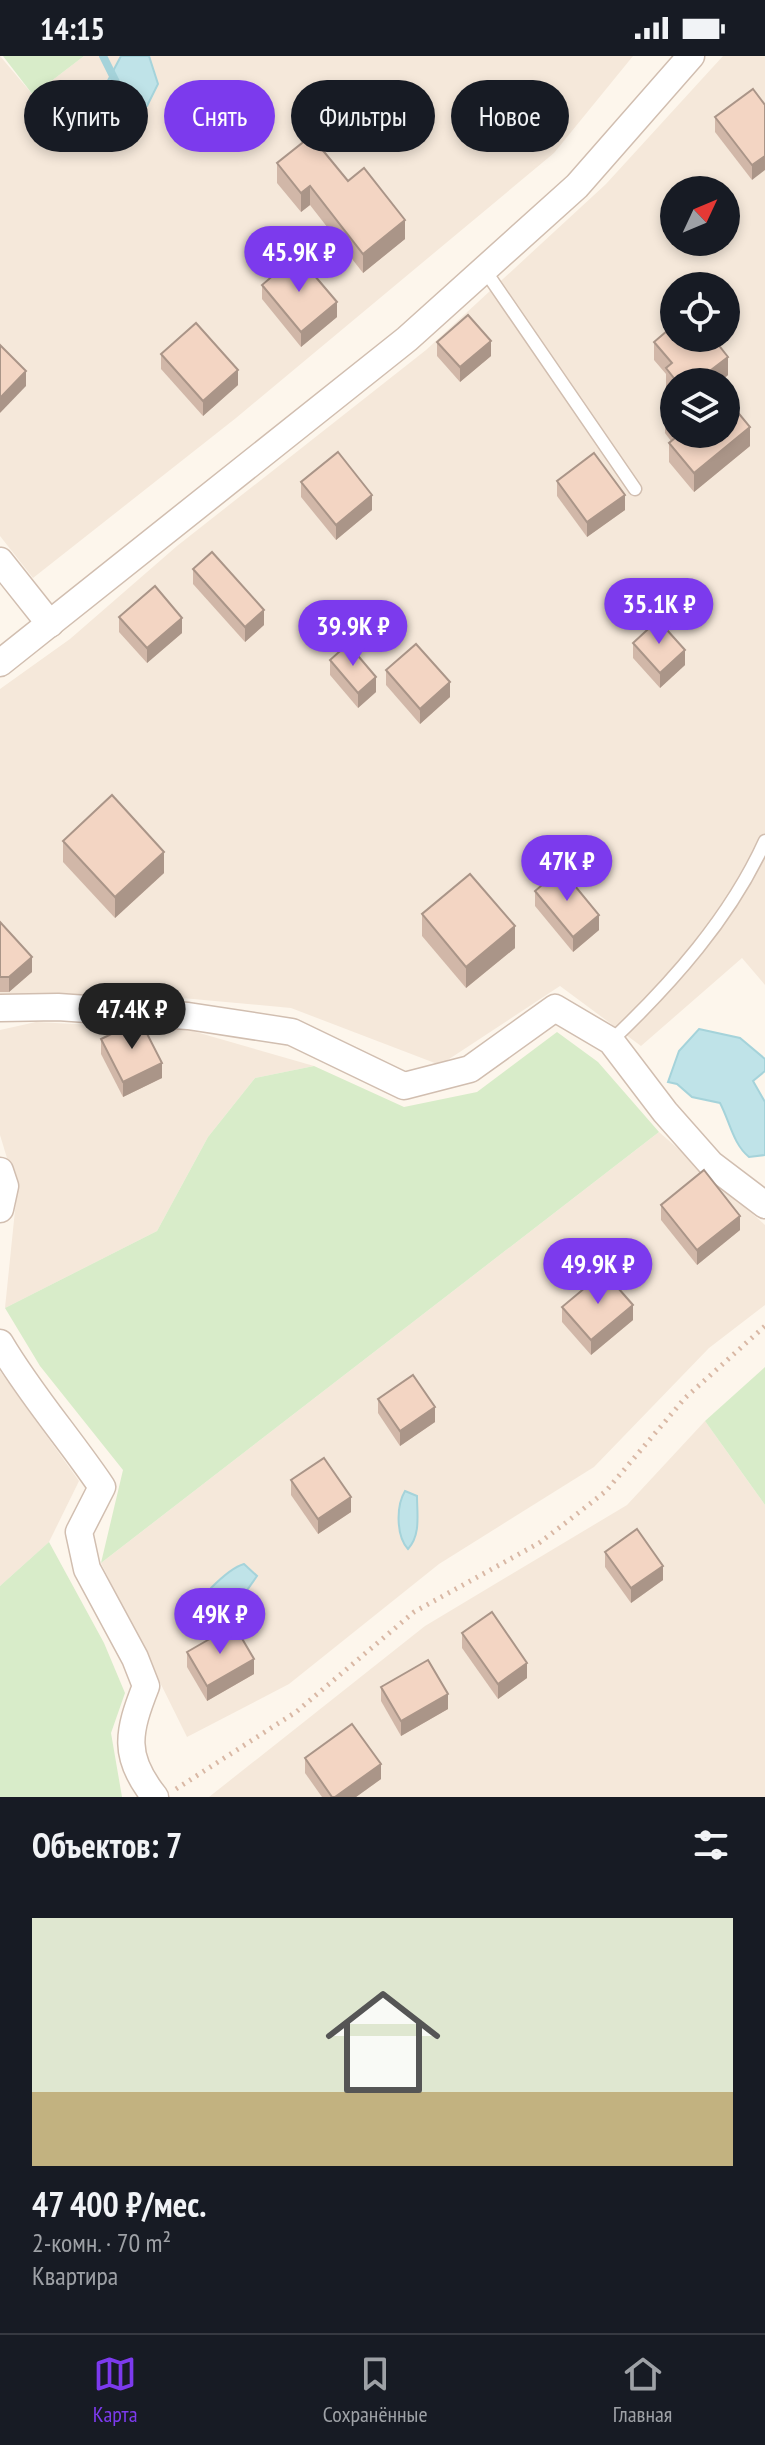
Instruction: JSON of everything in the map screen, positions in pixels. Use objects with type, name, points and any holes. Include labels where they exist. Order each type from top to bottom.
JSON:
[{"type":"street","points":[[0,663],[407,339],[577,186],[691,56]]},
{"type":"street","points":[[0,561],[50,624]]},
{"type":"street","points":[[0,1008],[58,1007],[188,1016],[292,1032],[404,1086],[470,1069],[555,1008],[611,1041],[665,1112],[711,1164],[765,1205]]},
{"type":"street","points":[[0,1171],[5,1186],[0,1209]]},
{"type":"street","points":[[0,1343],[20,1377],[64,1430],[102,1487],[79,1532],[87,1569],[135,1658],[146,1686],[130,1727],[136,1774],[161,1795]]},
{"type":"lane","points":[[484,269],[635,489]]},
{"type":"lane","points":[[611,1041],[671,984],[751,871],[765,841]]},
{"type":"path","points":[[161,1795],[250,1745],[296,1712],[414,1612],[539,1543],[568,1521],[606,1491],[685,1398],[765,1326]]},
{"type":"shaded area","points":[[0,56],[24,84],[24,152],[148,152],[148,80],[53,80],[84,56],[633,56],[569,135],[569,80],[451,80],[451,152],[555,152],[236,418],[33,578],[0,536]]},
{"type":"shaded area","points":[[723,56],[765,56],[765,985],[742,958],[641,1046],[560,986],[440,1065],[291,1008],[171,997],[0,999],[0,689],[70,639],[177,546],[426,350],[606,184]]},
{"type":"shaded area","points":[[36,1022],[189,1030],[314,1066],[255,1078],[208,1137],[157,1231],[5,1308],[17,1191],[0,1135],[0,1030]]},
{"type":"shaded area","points":[[659,1132],[765,1225],[765,1305],[709,1348],[594,1467],[439,1564],[289,1684],[187,1737],[101,1563]]},
{"type":"shaded area","points":[[0,1371],[79,1481],[49,1542],[0,1586]]},
{"type":"shaded area","points":[[705,1421],[765,1505],[765,1797],[209,1797],[425,1626],[627,1505]]},
{"type":"green space","points":[[3,56],[84,56],[53,80],[24,80],[24,83]]},
{"type":"green space","points":[[557,1032],[598,1062],[659,1132],[101,1563],[123,1470],[40,1366],[5,1308],[157,1231],[208,1137],[255,1078],[314,1066],[404,1107],[477,1092]]},
{"type":"green space","points":[[765,1367],[765,1505],[705,1421]]},
{"type":"green space","points":[[49,1542],[104,1643],[125,1693],[111,1733],[122,1797],[0,1797],[0,1586]]},
{"type":"water","points":[[121,56],[149,56],[158,84],[148,104],[148,80],[108,80]]},
{"type":"water","points":[[699,1029],[740,1038],[765,1059],[765,1071],[753,1081],[765,1102],[765,1155],[749,1157],[744,1152],[720,1103],[692,1097],[677,1084],[668,1082],[679,1051]]},
{"type":"water","points":[[405,1491],[417,1496],[417,1531],[408,1549],[401,1537],[399,1521]]},
{"type":"water","points":[[244,1564],[257,1576],[245,1593],[229,1606],[219,1602],[211,1588]]},
{"type":"building","points":[[753,89],[765,105],[765,156],[752,165],[715,117]]},
{"type":"building","points":[[291,152],[324,152],[348,181],[364,168],[405,220],[363,254],[310,186],[301,193],[277,163]]},
{"type":"building","points":[[297,255],[337,302],[301,332],[262,285]]},
{"type":"building","points":[[468,315],[491,341],[460,367],[437,342]]},
{"type":"building","points":[[196,323],[238,370],[203,401],[161,354]]},
{"type":"building","points":[[0,345],[26,371],[0,398]]},
{"type":"building","points":[[663,352],[724,352],[728,357],[714,368],[666,368],[672,363]]},
{"type":"building","points":[[740,415],[750,427],[740,435]]},
{"type":"building","points":[[673,448],[724,448],[694,473]]},
{"type":"building","points":[[338,452],[372,495],[336,525],[301,482]]},
{"type":"building","points":[[594,453],[625,495],[587,522],[557,481]]},
{"type":"building","points":[[212,552],[264,610],[245,627],[193,569]]},
{"type":"building","points":[[155,586],[182,618],[147,648],[119,617]]},
{"type":"building","points":[[658,620],[685,650],[660,673],[633,643]]},
{"type":"building","points":[[348,644],[376,677],[358,693],[330,660]]},
{"type":"building","points":[[416,644],[450,682],[420,709],[386,670]]},
{"type":"building","points":[[112,795],[164,852],[115,897],[63,841]]},
{"type":"building","points":[[561,869],[599,915],[573,937],[535,891]]},
{"type":"building","points":[[470,874],[515,926],[466,967],[422,914]]},
{"type":"building","points":[[0,922],[32,957],[9,977],[0,977]]},
{"type":"building","points":[[140,1020],[162,1063],[123,1082],[101,1039]]},
{"type":"building","points":[[704,1170],[740,1216],[697,1250],[661,1205]]},
{"type":"building","points":[[604,1272],[633,1305],[591,1340],[562,1307]]},
{"type":"building","points":[[413,1375],[435,1407],[400,1431],[378,1399]]},
{"type":"building","points":[[324,1458],[351,1497],[318,1519],[291,1480]]},
{"type":"building","points":[[637,1529],[663,1566],[631,1588],[605,1552]]},
{"type":"building","points":[[492,1612],[527,1663],[498,1684],[462,1633]]},
{"type":"building","points":[[234,1625],[254,1659],[207,1686],[187,1652]]},
{"type":"building","points":[[428,1660],[448,1694],[401,1721],[381,1687]]},
{"type":"building","points":[[352,1724],[381,1764],[332,1797],[305,1758]]},
{"type":"waterway","points":[[103,56],[115,80]]}]
